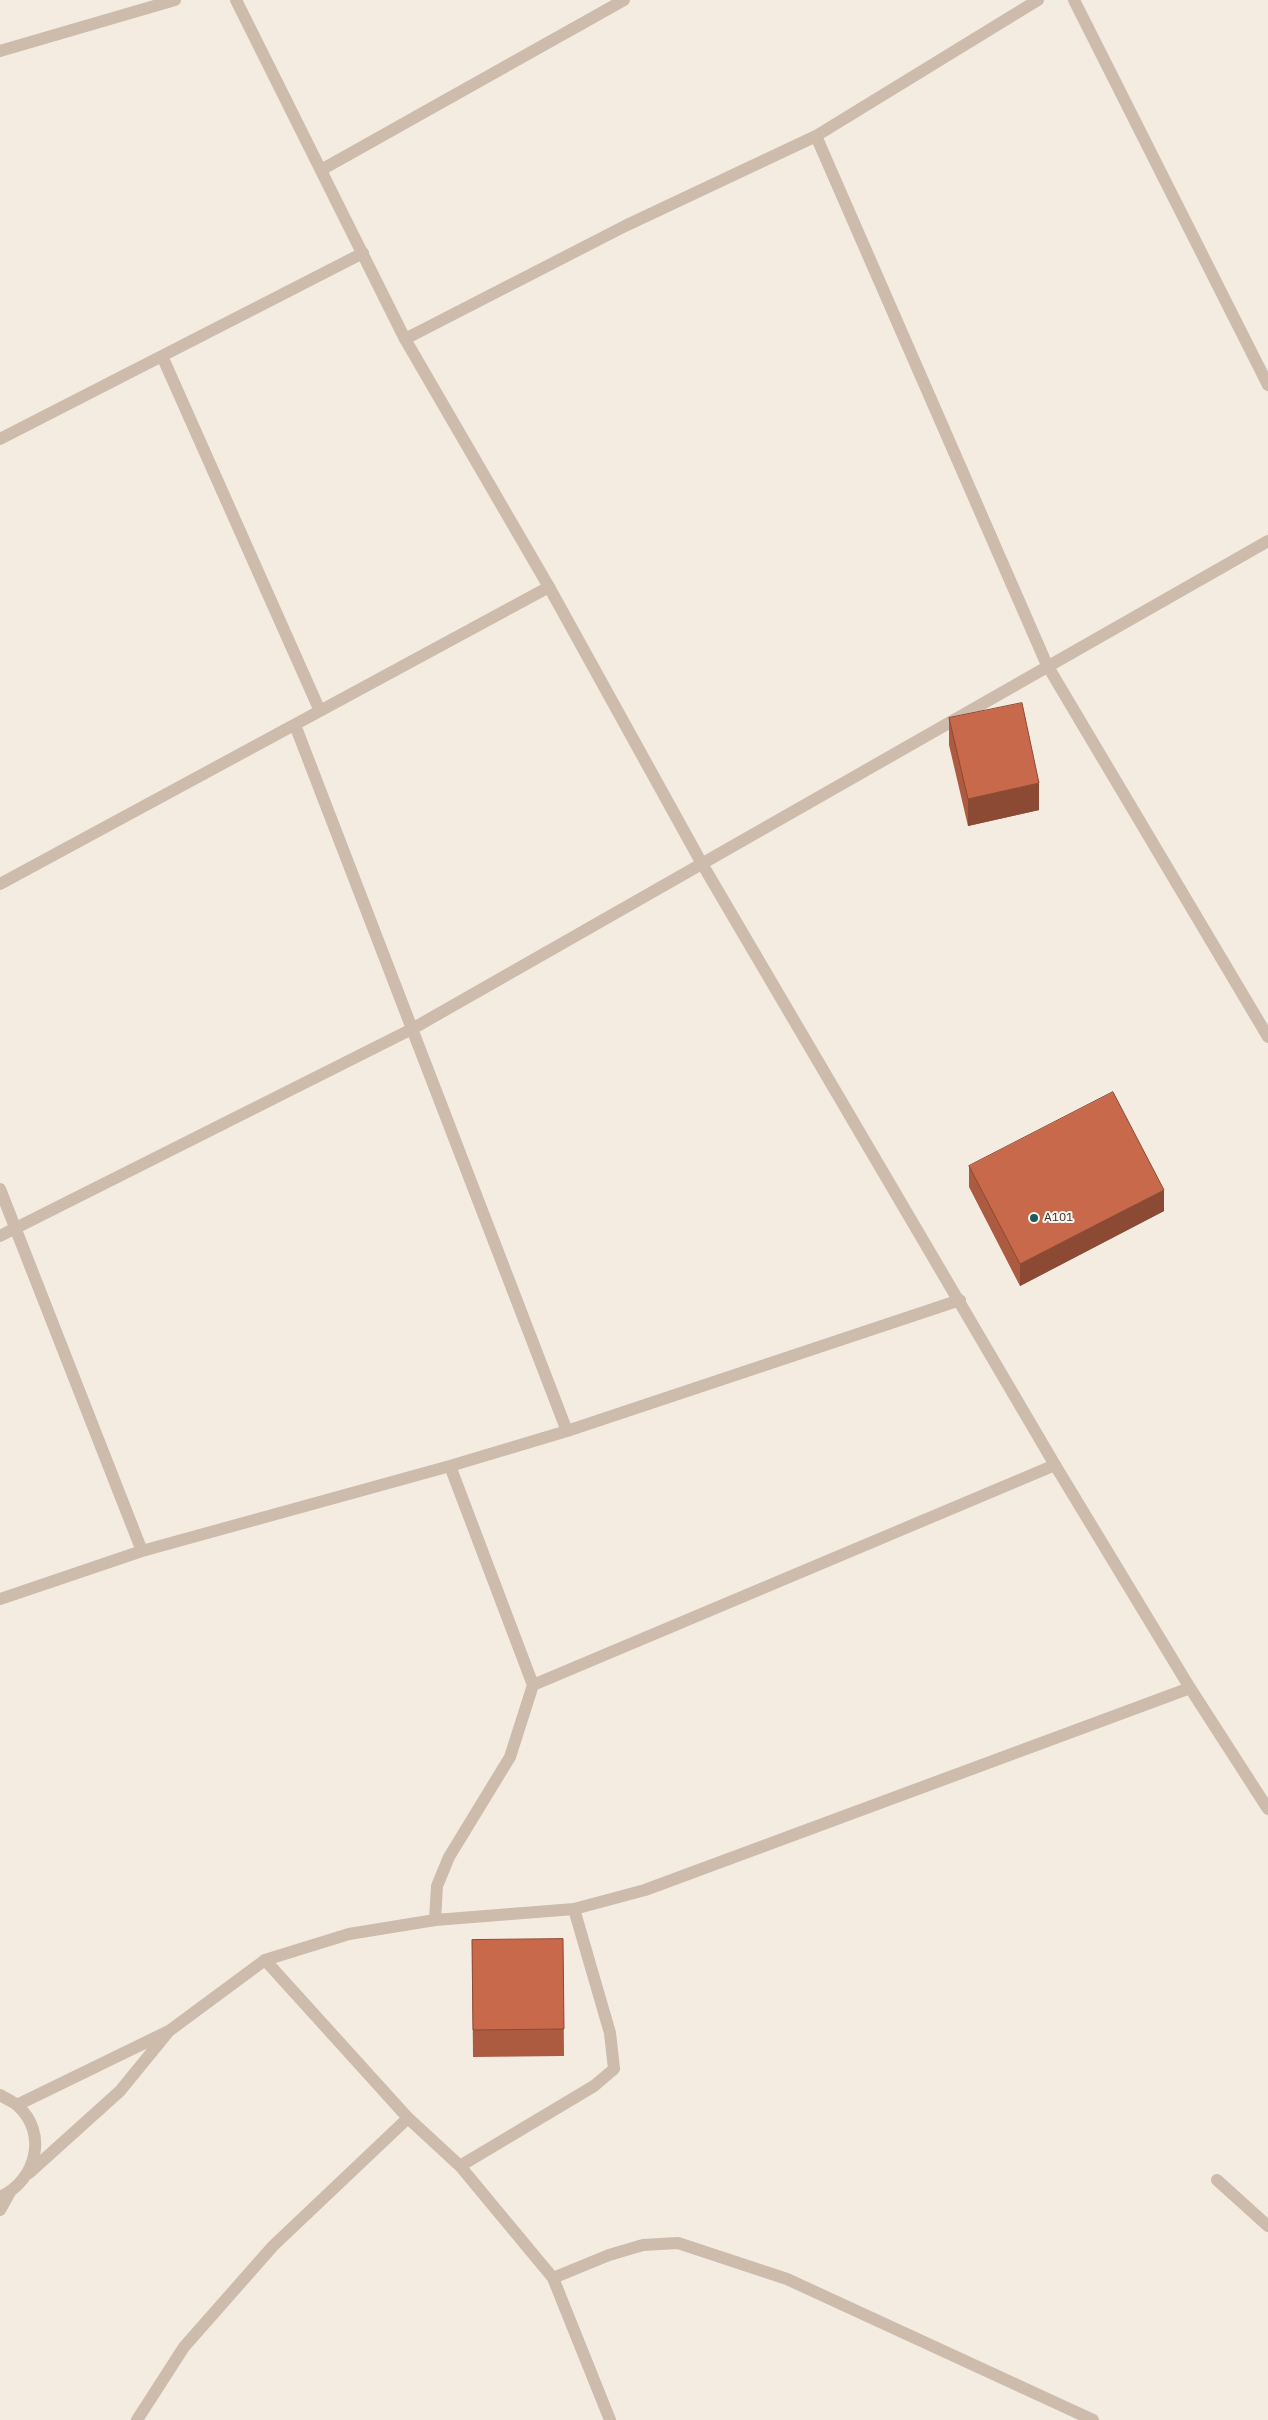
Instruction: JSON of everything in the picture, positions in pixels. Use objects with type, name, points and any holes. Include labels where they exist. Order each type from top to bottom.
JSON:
[{"type":"street","points":[[0,51],[175,0]]},
{"type":"street","points":[[236,0],[405,339],[549,587],[701,862],[960,1300],[1055,1465],[1190,1688],[1268,1809]]},
{"type":"street","points":[[321,170],[624,0]]},
{"type":"street","points":[[405,339],[625,226],[816,136],[1038,0]]},
{"type":"street","points":[[1074,0],[1268,385]]},
{"type":"street","points":[[816,136],[1047,665],[1268,1037]]},
{"type":"street","points":[[0,439],[363,253]]},
{"type":"street","points":[[162,356],[320,710]]},
{"type":"street","points":[[0,1236],[412,1028],[1047,665],[1268,541]]},
{"type":"street","points":[[0,884],[549,587]]},
{"type":"street","points":[[295,724],[567,1431]]},
{"type":"street","points":[[0,1189],[142,1551]]},
{"type":"street","points":[[0,1599],[142,1551],[450,1466],[567,1431],[960,1300]]},
{"type":"street","points":[[533,1685],[1055,1465]]},
{"type":"street","points":[[435,1920],[437,1886],[443,1871],[453,1849],[510,1757],[533,1685],[450,1466]]},
{"type":"street","points":[[17,2105],[170,2031],[265,1960],[349,1934],[435,1920],[574,1909],[645,1890],[1190,1688]]},
{"type":"street","points":[[460,2166],[594,2086],[614,2069],[610,2033],[574,1909]]},
{"type":"street","points":[[265,1960],[408,2118],[460,2166],[553,2278],[610,2420]]},
{"type":"street","points":[[0,2210],[5,2195],[21,2184],[29,2173],[120,2091],[170,2031]]},
{"type":"street","points":[[0,2095],[17,2105],[29,2120],[35,2137],[35,2156],[29,2173]]},
{"type":"street","points":[[137,2420],[184,2347],[273,2246],[408,2118]]},
{"type":"street","points":[[1217,2180],[1268,2226]]},
{"type":"street","points":[[553,2278],[609,2255],[643,2245],[678,2243],[787,2279],[1093,2420]]},
{"type":"building","points":[[1022,703],[1039,783],[968,799],[949,718]]},
{"type":"building","points":[[1113,1092],[1164,1190],[1020,1264],[969,1166]]},
{"type":"building","points":[[563,1939],[564,2029],[473,2030],[472,1940]]},
{"type":"place","name":"A101","points":[[1034,1218]]}]
